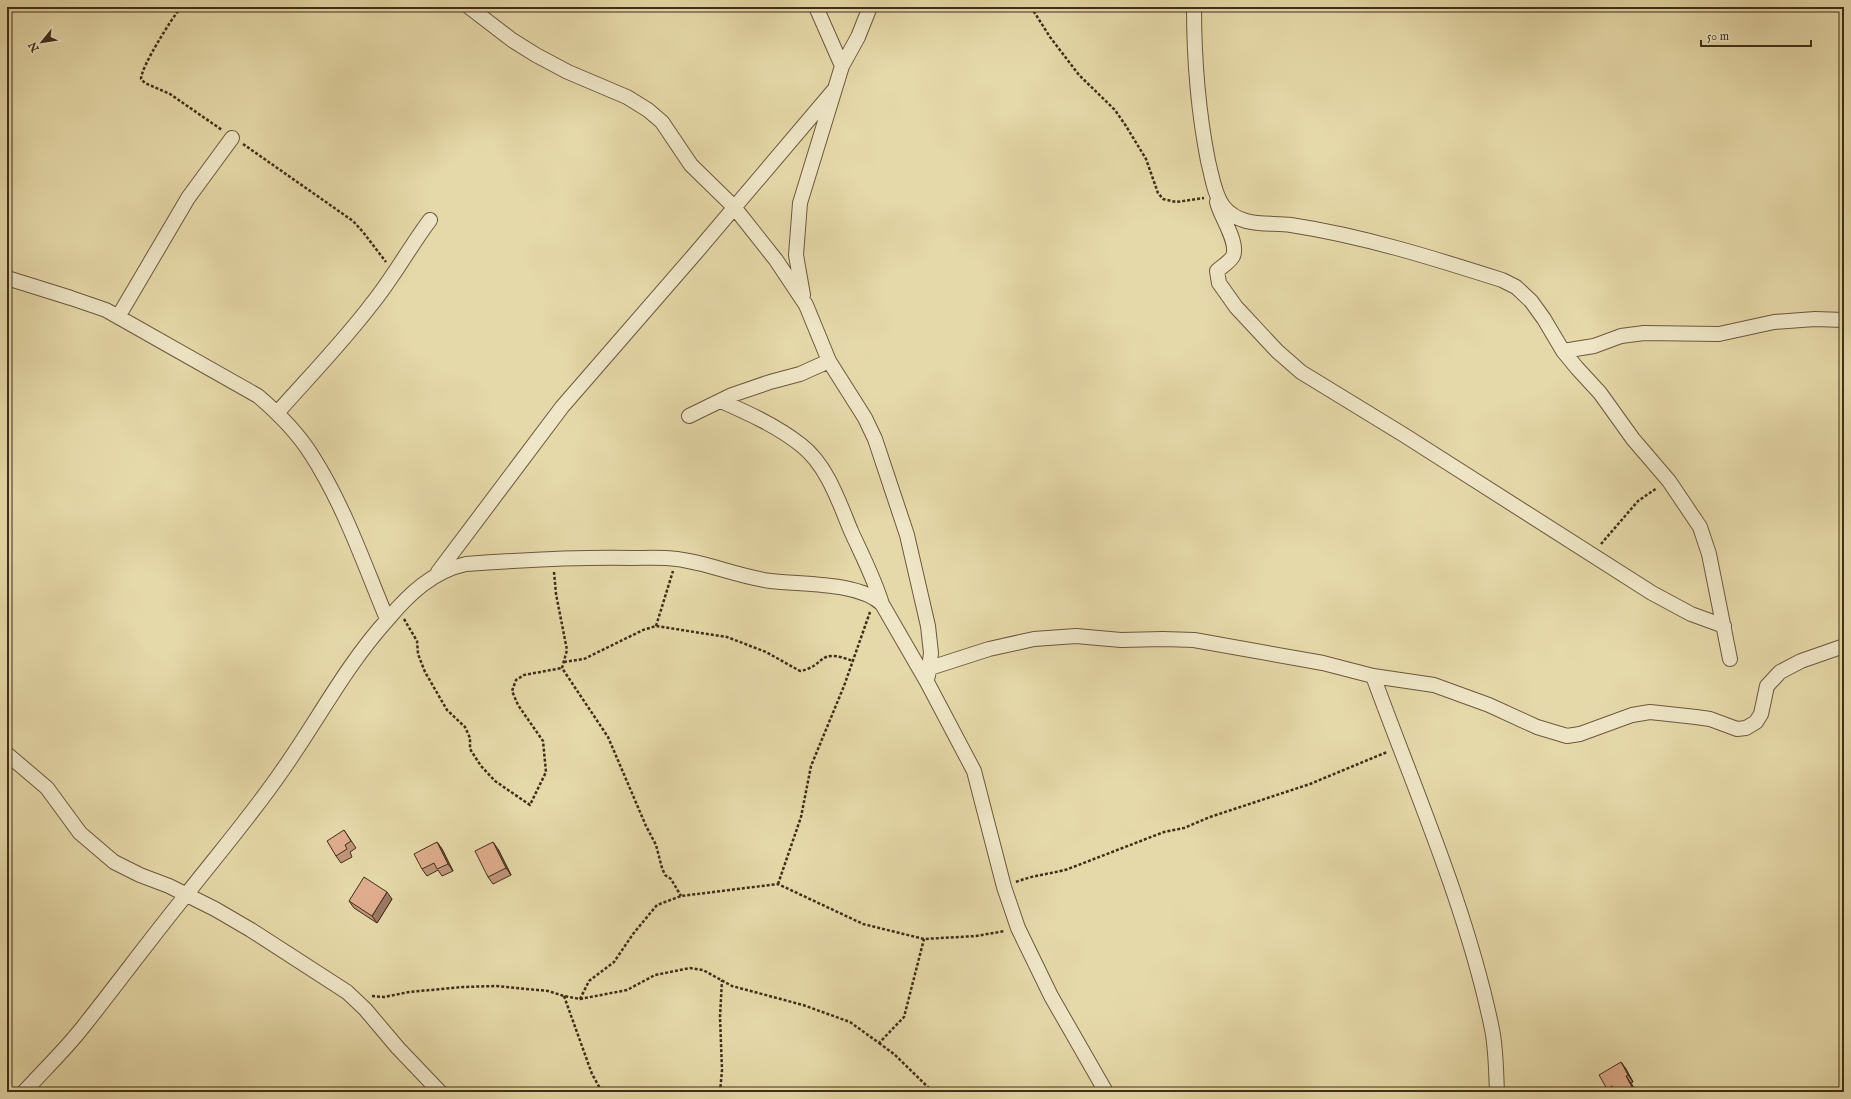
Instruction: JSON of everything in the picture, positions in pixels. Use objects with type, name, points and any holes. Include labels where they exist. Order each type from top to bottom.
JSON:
[{"type":"street","points":[[469,7],[512,40],[536,55],[568,72],[627,97],[648,110],[662,122],[691,165],[734,207],[776,260],[806,305]]},
{"type":"street","points":[[816,7],[842,66]]},
{"type":"street","points":[[870,7],[858,37],[842,66],[800,203],[796,255],[800,286],[806,305],[829,361],[865,418],[875,439],[907,535],[928,626],[931,653],[927,682]]},
{"type":"street","points":[[1194,7],[1196,76],[1200,114],[1219,210],[1233,242],[1234,252],[1233,257],[1217,271],[1219,283],[1236,307],[1277,352],[1301,372],[1404,435],[1652,594],[1684,611],[1709,622],[1724,626]]},
{"type":"street","points":[[436,574],[562,407],[834,90]]},
{"type":"street","points":[[118,317],[188,198],[232,138]]},
{"type":"street","points":[[1216,194],[1224,207],[1234,216],[1246,222],[1290,225],[1342,234],[1408,251],[1502,280],[1516,287],[1531,301],[1564,351],[1600,393],[1633,439],[1669,481],[1700,527],[1710,554],[1730,659]]},
{"type":"street","points":[[277,413],[333,351],[371,305],[395,273],[430,220]]},
{"type":"street","points":[[7,278],[106,310],[258,396],[277,413],[310,453],[326,479],[392,614]]},
{"type":"street","points":[[1564,351],[1594,346],[1621,336],[1644,333],[1719,334],[1774,322],[1844,320]]},
{"type":"street","points":[[689,416],[751,388],[800,374],[829,361]]},
{"type":"street","points":[[720,401],[781,431],[802,445],[828,480],[871,574],[878,601],[927,682],[974,771],[1004,887],[1018,928],[1051,996],[1106,1092]]},
{"type":"street","points":[[24,1092],[82,1028],[186,894],[229,842],[284,769],[356,658],[392,614],[420,586],[436,574],[451,567],[466,564],[610,558],[677,559],[755,579],[852,590],[878,601]]},
{"type":"street","points":[[930,668],[989,649],[1034,639],[1076,636],[1121,640],[1194,640],[1323,663],[1373,676],[1434,685],[1489,705],[1537,727],[1567,736],[1580,734],[1632,715],[1650,712],[1710,719],[1737,729],[1746,728],[1758,718],[1767,686],[1780,672],[1801,661],[1844,646]]},
{"type":"street","points":[[1373,676],[1437,847],[1467,934],[1492,1030],[1497,1092]]},
{"type":"street","points":[[7,754],[47,788],[80,834],[114,862],[140,875],[186,894],[251,930],[347,992],[365,1009],[398,1048],[440,1092]]},
{"type":"path","points":[[181,7],[163,32],[143,71],[141,79],[145,83],[170,94],[353,220],[395,273]]},
{"type":"path","points":[[1031,7],[1050,37],[1080,75],[1115,110],[1139,145],[1146,159],[1158,192],[1163,198],[1176,202],[1193,201],[1216,194]]},
{"type":"path","points":[[1592,555],[1638,501],[1669,481]]},
{"type":"path","points":[[656,626],[677,559]]},
{"type":"path","points":[[553,560],[556,594],[567,650],[562,668]]},
{"type":"path","points":[[778,884],[801,817],[811,766],[878,601]]},
{"type":"path","points":[[392,614],[409,626],[417,641],[418,654],[428,678],[447,710],[465,727],[470,738],[470,749],[481,766],[495,781],[530,804],[546,772],[543,741],[518,705],[512,691],[516,680],[524,675],[562,668]]},
{"type":"path","points":[[564,662],[584,659],[643,630],[656,626],[727,637],[766,652],[800,671],[806,670],[830,655],[839,656],[853,661]]},
{"type":"path","points":[[562,668],[608,737],[646,826],[656,845],[662,868],[671,879],[681,896]]},
{"type":"path","points":[[1004,887],[1032,876],[1054,873],[1068,869],[1164,832],[1184,828],[1216,815],[1310,784],[1399,747]]},
{"type":"path","points":[[580,998],[590,981],[614,962],[633,934],[657,904],[681,896],[778,884],[863,924],[924,939],[976,936],[1018,928]]},
{"type":"path","points":[[879,1043],[904,1017],[924,939]]},
{"type":"path","points":[[370,995],[384,997],[409,992],[463,987],[496,986],[548,991],[564,996],[580,998],[627,990],[655,975],[674,970],[690,968],[703,970],[732,986],[803,1005],[850,1022],[894,1054],[932,1092]]},
{"type":"path","points":[[720,1092],[722,1070],[720,1017],[722,980]]},
{"type":"path","points":[[564,996],[592,1074],[602,1092]]},
{"type":"building","points":[[344,830],[351,841],[345,845],[347,849],[336,856],[327,841]]},
{"type":"building","points":[[437,842],[448,864],[437,869],[434,863],[422,869],[414,854]]},
{"type":"building","points":[[493,842],[506,868],[488,877],[475,851]]},
{"type":"building","points":[[364,877],[387,892],[372,916],[349,901]]},
{"type":"building","points":[[1621,1062],[1633,1089],[1627,1092],[1615,1092],[1612,1086],[1607,1089],[1599,1075]]}]
